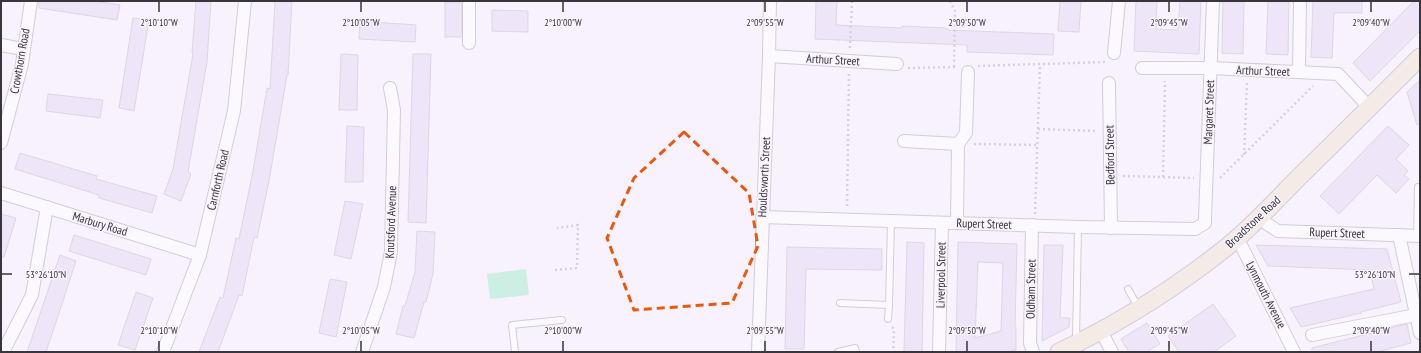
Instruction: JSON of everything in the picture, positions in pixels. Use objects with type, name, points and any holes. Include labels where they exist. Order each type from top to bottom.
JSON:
[{"type":"main road","name":"Broadstone Road","points":[[1059,352],[1101,331],[1139,308],[1205,264],[1236,239],[1420,57]]},
{"type":"street","name":"Crowthorn Road","points":[[1,143],[22,64],[30,1]]},
{"type":"street","name":"Carnforth Road","points":[[163,352],[200,255],[234,111],[246,1]]},
{"type":"street","points":[[469,1],[469,43]]},
{"type":"street","name":"Houldsworth Street","points":[[758,352],[770,1]]},
{"type":"street","points":[[1112,58],[1119,1]]},
{"type":"street","name":"Margaret Street","points":[[1205,223],[1212,1]]},
{"type":"street","points":[[1298,72],[1300,1]]},
{"type":"street","points":[[1,45],[23,49]]},
{"type":"street","name":"Arthur Street","points":[[769,56],[897,64]]},
{"type":"street","points":[[956,224],[958,144],[966,133],[968,68]]},
{"type":"street","name":"Arthur Street","points":[[1142,68],[1211,68],[1338,74],[1369,107]]},
{"type":"street","name":"Bedford Street","points":[[1109,83],[1112,228]]},
{"type":"street","name":"Knutsford Avenue","points":[[362,352],[384,287],[391,252],[394,110],[390,88]]},
{"type":"street","points":[[904,141],[958,144]]},
{"type":"street","name":"Marbury Road","points":[[1,193],[200,255]]},
{"type":"street","points":[[3,352],[32,295],[47,207]]},
{"type":"street","name":"Rupert Street","points":[[762,217],[1112,228],[1195,229],[1205,223]]},
{"type":"street","name":"Rupert Street","points":[[1258,218],[1278,232],[1418,236]]},
{"type":"street","name":"Liverpool Street","points":[[939,352],[942,223]]},
{"type":"street","name":"Oldham Street","points":[[1033,225],[1030,309],[1030,343],[1033,352]]},
{"type":"street","points":[[1399,235],[1420,333]]},
{"type":"street","name":"Lynmouth Avenue","points":[[1236,239],[1242,247],[1294,352]]},
{"type":"street","points":[[1312,335],[1416,315]]},
{"type":"street","points":[[1101,331],[1112,352]]},
{"type":"lane","points":[[1418,187],[1418,236]]},
{"type":"lane","points":[[888,319],[891,221]]},
{"type":"lane","points":[[1076,344],[1078,227]]},
{"type":"lane","points":[[1128,290],[1139,308]]},
{"type":"lane","points":[[840,303],[889,305]]},
{"type":"lane","points":[[515,352],[512,325],[562,320]]},
{"type":"lane","points":[[838,352],[855,348],[856,352]]},
{"type":"path","points":[[847,220],[852,1]]},
{"type":"path","points":[[950,1],[955,11],[954,67]]},
{"type":"path","points":[[897,64],[903,68],[968,68],[1112,58]]},
{"type":"path","points":[[1033,225],[1040,64]]},
{"type":"path","points":[[1163,177],[1166,68]]},
{"type":"path","points":[[1244,155],[1247,70]]},
{"type":"path","points":[[1206,192],[1327,73]]},
{"type":"path","points":[[1038,129],[1110,131]]},
{"type":"path","points":[[958,144],[1037,145]]},
{"type":"path","points":[[1111,176],[1207,178]]},
{"type":"path","points":[[554,270],[577,268],[578,225],[558,228]]},
{"type":"path","points":[[888,319],[894,329],[893,352]]},
{"type":"highlighted area","points":[[684,132],[749,193],[758,246],[732,303],[634,310],[607,238],[634,178]]},
{"type":"green space","points":[[526,269],[529,295],[490,299],[487,274]]},
{"type":"building","points":[[39,1],[94,1],[120,5],[117,20],[39,8]]},
{"type":"building","points":[[196,1],[211,1],[207,62],[188,172],[191,174],[181,201],[164,194],[173,169],[193,54]]},
{"type":"building","points":[[275,1],[292,1],[288,75],[257,238],[254,237],[242,296],[239,295],[218,352],[199,352],[220,297],[223,298],[236,238],[239,239],[253,171],[267,88],[270,89]]},
{"type":"building","points":[[816,1],[837,1],[836,25],[902,28],[902,26],[947,28],[947,30],[1054,34],[1053,55],[967,52],[967,45],[815,39]]},
{"type":"building","points":[[1060,1],[1081,1],[1079,32],[1058,31]]},
{"type":"building","points":[[1136,1],[1157,1],[1156,29],[1178,30],[1180,1],[1201,1],[1199,54],[1134,51]]},
{"type":"building","points":[[1223,1],[1244,1],[1243,54],[1222,53]]},
{"type":"building","points":[[1268,1],[1289,1],[1288,55],[1266,54]]},
{"type":"building","points":[[1313,1],[1362,1],[1362,13],[1334,13],[1332,58],[1311,57]]},
{"type":"building","points":[[1414,1],[1420,1],[1420,31],[1370,81],[1353,63]]},
{"type":"building","points":[[445,2],[462,2],[462,37],[445,37]]},
{"type":"building","points":[[492,10],[528,11],[528,32],[492,31]]},
{"type":"building","points":[[133,18],[149,20],[134,111],[119,108]]},
{"type":"building","points":[[360,21],[416,25],[415,42],[359,39]]},
{"type":"building","points":[[341,54],[358,55],[357,110],[339,110]]},
{"type":"building","points":[[413,54],[431,54],[426,223],[408,222]]},
{"type":"building","points":[[1420,80],[1420,124],[1417,125],[1407,92]]},
{"type":"building","points":[[48,94],[103,100],[100,118],[46,111]]},
{"type":"building","points":[[347,126],[364,127],[363,182],[345,182]]},
{"type":"building","points":[[1388,126],[1409,145],[1396,159],[1408,171],[1404,175],[1409,179],[1396,193],[1377,175],[1339,214],[1320,196]]},
{"type":"building","points":[[20,153],[97,176],[96,179],[157,196],[152,213],[99,198],[99,195],[15,169]]},
{"type":"building","points":[[345,201],[363,204],[351,259],[334,255]]},
{"type":"building","points":[[1,214],[16,218],[4,257],[1,257]]},
{"type":"building","points":[[417,231],[435,232],[433,274],[426,302],[424,302],[414,338],[396,334],[403,306],[405,306],[415,272]]},
{"type":"building","points":[[74,235],[151,259],[146,275],[69,251]]},
{"type":"building","points":[[907,242],[924,243],[922,352],[904,352]]},
{"type":"building","points":[[958,242],[1017,244],[1015,327],[1016,350],[1007,352],[956,352]],"holes":[[[978,262],[1003,263],[1001,331],[975,338]]]},
{"type":"building","points":[[1044,245],[1063,245],[1060,318],[1070,318],[1069,327],[1042,341]]},
{"type":"building","points":[[1256,245],[1387,249],[1401,302],[1301,327],[1290,308],[1374,289],[1370,270],[1268,266]]},
{"type":"building","points":[[787,247],[882,249],[882,270],[806,269],[804,349],[785,349]]},
{"type":"building","points":[[60,255],[76,261],[46,352],[27,352]]},
{"type":"building","points":[[330,279],[347,282],[336,337],[319,333]]},
{"type":"building","points":[[136,292],[153,298],[135,350],[118,345]]},
{"type":"building","points":[[1213,304],[1236,336],[1214,352],[1179,352],[1168,336]]},
{"type":"building","points":[[1147,323],[1160,344],[1146,352],[1129,352],[1121,339]]},
{"type":"building","points":[[1407,324],[1411,343],[1377,352],[1312,352],[1312,348]]}]
